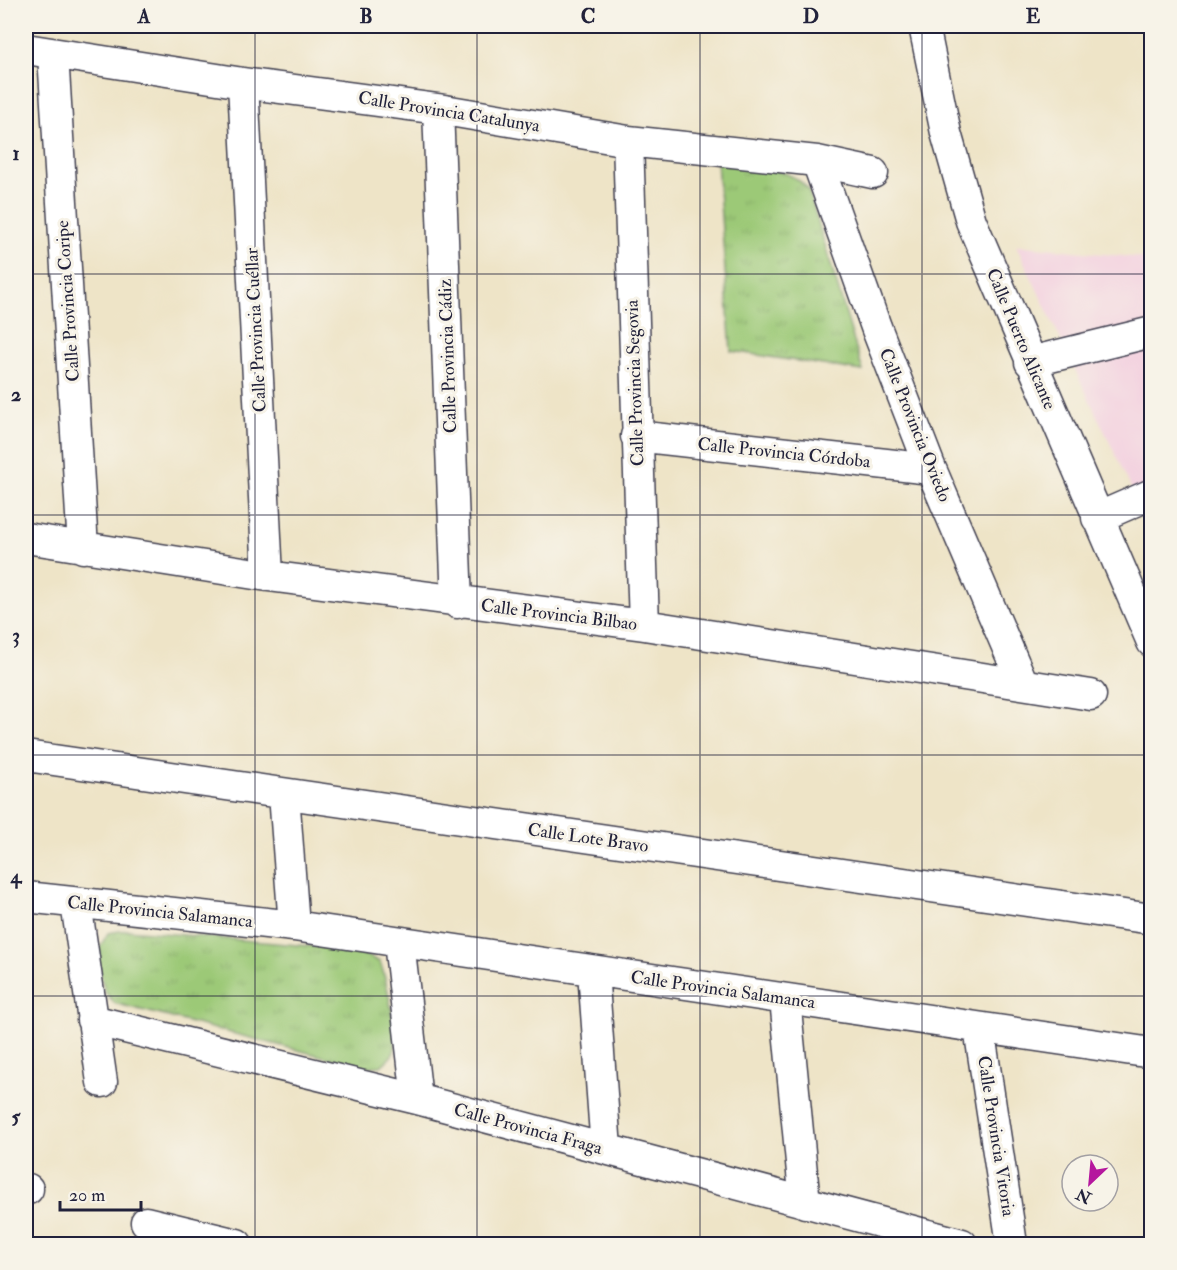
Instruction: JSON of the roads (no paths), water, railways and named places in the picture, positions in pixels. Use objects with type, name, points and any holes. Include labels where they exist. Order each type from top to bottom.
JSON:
[{"type":"street","name":"Calle Puerto Alicante","points":[[924,26],[946,133],[971,220],[1030,363],[1152,642]]},
{"type":"street","name":"Calle Provincia Catalunya","points":[[39,52],[243,83],[438,109],[628,141],[817,161],[873,173]]},
{"type":"street","name":"Calle Provincia Coripe","points":[[39,52],[83,548]]},
{"type":"street","name":"Calle Provincia Cuéllar","points":[[243,83],[268,576]]},
{"type":"street","name":"Calle Provincia Cádiz","points":[[438,109],[457,603]]},
{"type":"street","name":"Calle Provincia Segovia","points":[[628,141],[644,625]]},
{"type":"street","name":"Calle Provincia Oviedo","points":[[817,161],[876,327],[931,469],[1023,684]]},
{"type":"street","points":[[1030,363],[1152,332]]},
{"type":"street","name":"Calle Provincia Córdoba","points":[[636,436],[931,469]]},
{"type":"street","points":[[1097,518],[1152,494]]},
{"type":"street","name":"Calle Provincia Bilbao","points":[[26,538],[457,603],[644,625],[1091,695]]},
{"type":"street","name":"Calle Lote Bravo","points":[[26,756],[1152,919]]},
{"type":"street","points":[[284,794],[294,926]]},
{"type":"street","name":"Calle Provincia Salamanca","points":[[26,897],[294,926],[1152,1053]]},
{"type":"street","points":[[76,903],[102,1082]]},
{"type":"street","points":[[399,942],[417,1100]]},
{"type":"street","points":[[593,971],[606,1149]]},
{"type":"street","points":[[785,999],[805,1203]]},
{"type":"street","name":"Calle Provincia Fraga","points":[[92,1020],[417,1100],[962,1245]]},
{"type":"street","name":"Calle Provincia Vitoria","points":[[980,1028],[1012,1245]]},
{"type":"street","points":[[146,1222],[186,1238],[237,1245]]}]
